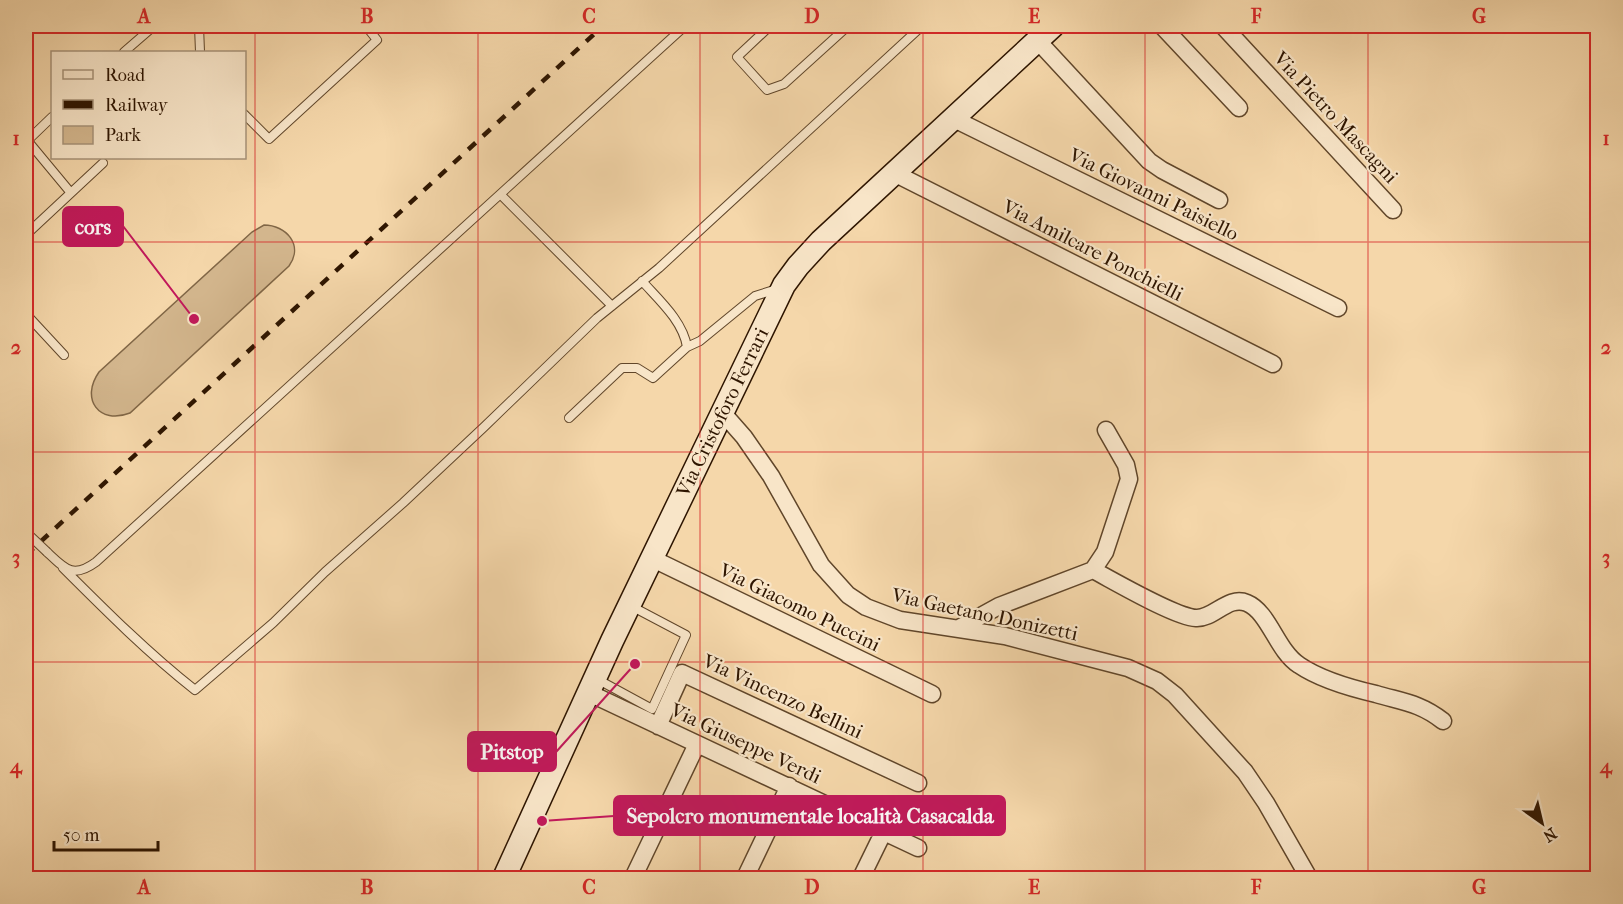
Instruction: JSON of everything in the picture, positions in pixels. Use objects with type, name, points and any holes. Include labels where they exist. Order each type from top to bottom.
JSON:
[{"type":"main road","name":"Via Cristoforo Ferrari","points":[[504,879],[651,558],[783,287],[808,255],[1045,33]]},
{"type":"street","points":[[1162,26],[1239,108]]},
{"type":"street","name":"Via Pietro Mascagni","points":[[1223,26],[1394,210]]},
{"type":"street","points":[[1045,33],[1149,161],[1219,200]]},
{"type":"street","name":"Via Giovanni Paisiello","points":[[952,118],[1338,308]]},
{"type":"street","name":"Via Amilcare Ponchielli","points":[[894,173],[1273,364]]},
{"type":"street","name":"Via Gaetano Donizetti","points":[[723,412],[766,468],[818,560],[840,588],[866,607],[900,621],[1005,636],[1128,668],[1161,683],[1210,732],[1245,772],[1263,797],[1308,877]]},
{"type":"street","points":[[959,628],[999,606],[1093,570],[1105,552],[1130,479],[1126,465],[1106,430]]},
{"type":"street","name":"Via Giacomo Puccini","points":[[651,558],[932,694]]},
{"type":"street","points":[[1093,570],[1170,610],[1192,618],[1204,617],[1235,602],[1248,604],[1260,614],[1288,656],[1299,665],[1344,685],[1417,704],[1443,721]]},
{"type":"street","name":"Via Vincenzo Bellini","points":[[658,726],[682,673],[918,783]]},
{"type":"street","name":"Via Giuseppe Verdi","points":[[592,686],[658,726],[918,848]]},
{"type":"street","points":[[633,879],[697,744]]},
{"type":"street","points":[[745,879],[789,786]]},
{"type":"street","points":[[861,879],[884,831]]},
{"type":"lane","points":[[125,51],[154,26]]},
{"type":"lane","points":[[199,26],[200,51]]},
{"type":"lane","points":[[246,116],[269,139],[377,40],[366,26]]},
{"type":"lane","points":[[63,568],[78,571],[99,559],[685,26]]},
{"type":"lane","points":[[770,26],[737,57],[768,90],[784,84],[848,26]]},
{"type":"lane","points":[[27,532],[138,642],[195,690],[273,623],[612,306],[659,268],[919,26]]},
{"type":"lane","points":[[51,118],[26,141],[71,193]]},
{"type":"lane","points":[[26,248],[30,232],[103,163]]},
{"type":"lane","points":[[501,195],[612,306]]},
{"type":"lane","points":[[642,281],[685,334],[687,347]]},
{"type":"lane","points":[[568,418],[622,368],[638,368],[653,378],[687,347],[700,341],[755,296],[783,287]]},
{"type":"lane","points":[[26,314],[64,355]]},
{"type":"lane","points":[[592,686],[652,709],[686,635],[629,605]]},
{"type":"green space","points":[[264,225],[279,228],[290,238],[295,251],[289,266],[130,413],[119,416],[109,415],[96,407],[91,391],[99,372],[252,232]]},
{"type":"railway","points":[[26,555],[603,26]]},
{"type":"place","name":"cors","points":[[194,319]]},
{"type":"place","name":"Pitstop","points":[[635,664]]},
{"type":"place","name":"Sepolcro monumentale località Casacalda","points":[[542,821]]}]
